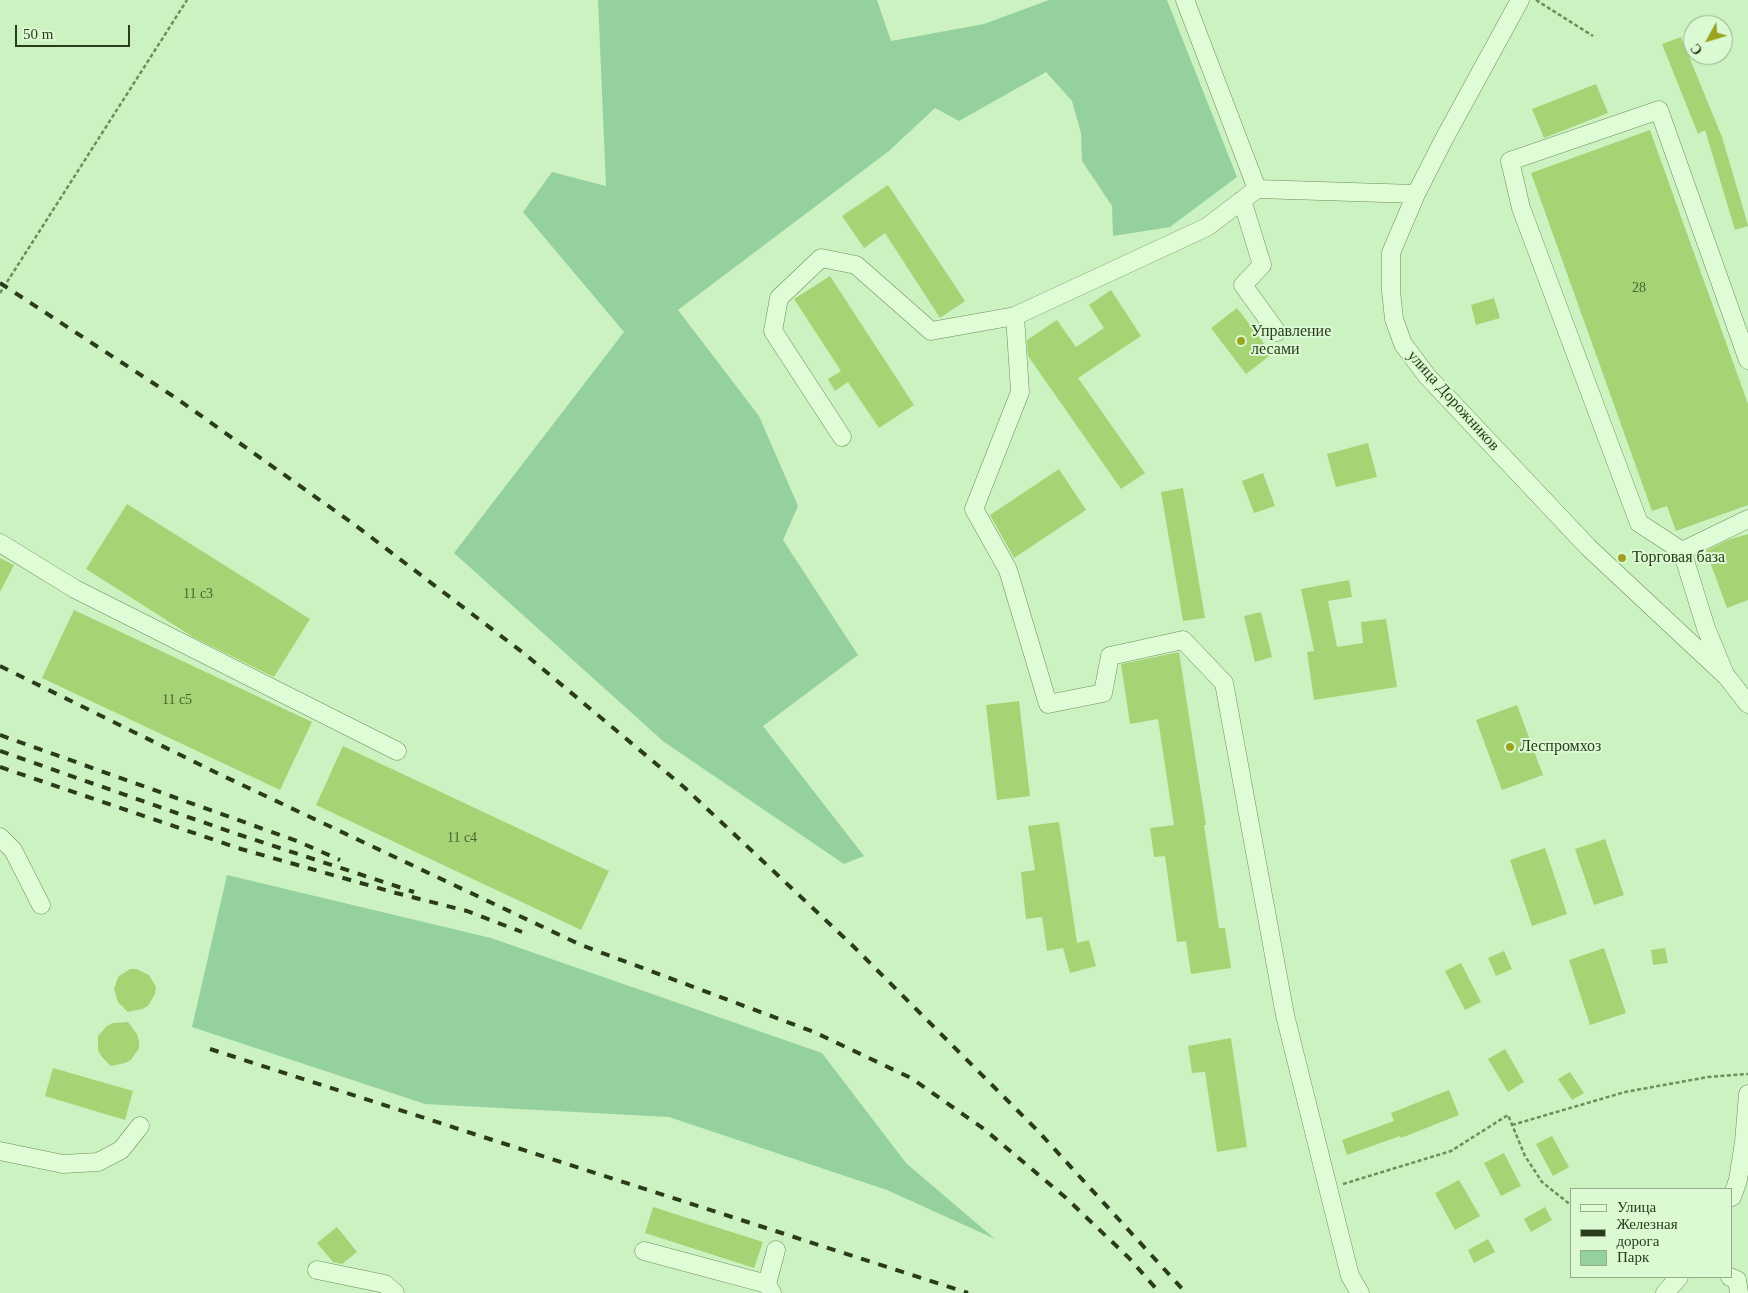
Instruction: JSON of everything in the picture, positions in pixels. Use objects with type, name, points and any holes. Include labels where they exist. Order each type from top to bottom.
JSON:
[{"type":"street","points":[[1185,0],[1257,188]]},
{"type":"street","name":"улица Дорожников","points":[[1520,0],[1444,139],[1416,194],[1391,253],[1393,309],[1402,344],[1427,376],[1588,547],[1727,677],[1748,704]]},
{"type":"street","points":[[1727,677],[1706,628],[1682,550],[1639,523],[1521,208],[1510,161],[1659,110],[1748,360]]},
{"type":"street","points":[[842,437],[772,331],[779,298],[821,258],[856,266],[931,331],[1015,316],[1207,227],[1257,188],[1416,194]]},
{"type":"street","points":[[1242,200],[1262,265],[1243,286],[1277,332]]},
{"type":"street","points":[[1015,316],[1020,392],[974,509],[1008,570],[1048,704],[1103,693],[1110,656],[1183,640],[1224,683],[1285,1015],[1350,1276],[1360,1293]]},
{"type":"street","points":[[1682,550],[1748,519]]},
{"type":"street","points":[[0,543],[75,589],[397,751]]},
{"type":"street","points":[[0,837],[13,850],[41,905]]},
{"type":"street","points":[[1733,1194],[1746,1142],[1748,1094]]},
{"type":"street","points":[[0,1151],[63,1164],[98,1162],[120,1150],[140,1126]]},
{"type":"street","points":[[644,1251],[770,1288],[776,1250]]},
{"type":"street","points":[[317,1270],[385,1284],[395,1293]]},
{"type":"street","points":[[1665,1293],[1680,1278]]},
{"type":"street","points":[[1732,1278],[1737,1280],[1739,1293]]},
{"type":"path","points":[[0,293],[187,0]]},
{"type":"path","points":[[1536,0],[1593,36]]},
{"type":"path","points":[[1512,1125],[1625,1092],[1708,1077],[1748,1074]]},
{"type":"path","points":[[1328,1189],[1450,1152],[1508,1115],[1525,1156],[1542,1182],[1570,1204]]},
{"type":"green space","points":[[598,0],[877,0],[891,41],[984,24],[1049,0],[1167,0],[1237,177],[1170,227],[1113,236],[1112,206],[1082,161],[1081,133],[1072,101],[1046,72],[959,121],[935,108],[889,151],[678,310],[759,416],[798,506],[783,540],[858,655],[763,726],[864,856],[844,864],[664,742],[454,553],[624,332],[523,212],[552,172],[606,186]]},
{"type":"green space","points":[[227,875],[491,938],[822,1053],[906,1163],[995,1239],[887,1190],[669,1117],[425,1104],[192,1027]]},
{"type":"building","points":[[1681,37],[1683,42],[1683,65],[1692,65],[1722,137],[1748,226],[1735,230],[1705,130],[1698,134],[1662,44]]},
{"type":"building","points":[[1596,84],[1608,113],[1544,138],[1532,109]]},
{"type":"building","points":[[1650,130],[1748,404],[1748,505],[1676,531],[1667,506],[1652,511],[1531,173]]},
{"type":"building","points":[[888,185],[965,301],[940,318],[885,233],[864,248],[842,216]]},
{"type":"building","points":[[830,276],[914,405],[879,428],[848,382],[835,391],[828,379],[841,371],[794,299]]},
{"type":"building","points":[[1111,290],[1141,336],[1078,378],[1145,473],[1121,489],[1028,356],[1027,340],[1057,320],[1076,347],[1104,328],[1089,305]]},
{"type":"building","points":[[1494,298],[1500,318],[1476,325],[1471,305]]},
{"type":"building","name":"Управление лесами","points":[[1237,308],[1272,354],[1246,374],[1211,328]]},
{"type":"building","points":[[1368,443],[1377,477],[1336,487],[1327,454]]},
{"type":"building","points":[[1059,469],[1086,510],[1014,558],[990,515]]},
{"type":"building","points":[[1263,473],[1275,506],[1254,513],[1242,481]]},
{"type":"building","points":[[1183,488],[1205,618],[1183,621],[1161,492]]},
{"type":"building","points":[[127,504],[310,619],[274,677],[193,637],[86,569]]},
{"type":"building","points":[[1748,534],[1748,600],[1727,608],[1706,551],[1728,540]]},
{"type":"building","points":[[0,558],[14,565],[0,592]]},
{"type":"building","points":[[1349,580],[1352,597],[1328,601],[1337,647],[1363,643],[1361,622],[1386,619],[1397,687],[1314,700],[1307,652],[1314,651],[1301,589]]},
{"type":"building","points":[[74,610],[312,722],[280,790],[42,678]]},
{"type":"building","points":[[1261,612],[1272,657],[1255,662],[1244,616]]},
{"type":"building","points":[[1179,652],[1206,825],[1204,825],[1219,928],[1225,928],[1231,968],[1191,974],[1186,941],[1177,942],[1165,856],[1154,857],[1150,828],[1174,825],[1158,719],[1130,724],[1121,664]]},
{"type":"building","points":[[1019,701],[1030,796],[997,800],[986,705]]},
{"type":"building","name":"Леспромхоз","points":[[1517,705],[1543,775],[1502,790],[1476,720]]},
{"type":"building","points":[[343,746],[609,871],[581,930],[316,805]]},
{"type":"building","points":[[1059,822],[1077,943],[1089,940],[1096,966],[1070,973],[1063,948],[1047,951],[1042,917],[1026,919],[1021,872],[1035,870],[1028,826]]},
{"type":"building","points":[[1605,839],[1624,895],[1594,905],[1575,849]]},
{"type":"building","points":[[1545,848],[1567,914],[1532,926],[1510,860]]},
{"type":"building","points":[[1604,948],[1626,1013],[1590,1025],[1569,960]]},
{"type":"building","points":[[1665,948],[1668,963],[1653,965],[1651,950]]},
{"type":"building","points":[[1504,951],[1512,969],[1496,976],[1488,958]]},
{"type":"building","points":[[1461,963],[1481,1002],[1465,1010],[1445,971]]},
{"type":"building","points":[[130,969],[137,969],[149,975],[156,987],[155,994],[148,1006],[128,1012],[118,1002],[114,989],[118,977]]},
{"type":"building","points":[[128,1022],[137,1034],[139,1048],[131,1060],[111,1066],[98,1050],[98,1036],[107,1026],[113,1023]]},
{"type":"building","points":[[1231,1038],[1247,1147],[1217,1152],[1205,1072],[1192,1073],[1188,1046]]},
{"type":"building","points":[[1505,1049],[1524,1082],[1508,1092],[1488,1059]]},
{"type":"building","points":[[53,1068],[133,1091],[125,1120],[45,1096]]},
{"type":"building","points":[[1570,1072],[1584,1093],[1572,1100],[1558,1079]]},
{"type":"building","points":[[1449,1090],[1459,1115],[1401,1138],[1400,1136],[1347,1155],[1342,1140],[1394,1121],[1391,1113]]},
{"type":"building","points":[[1552,1136],[1569,1167],[1553,1176],[1536,1144]]},
{"type":"building","points":[[1504,1153],[1521,1186],[1501,1196],[1484,1163]]},
{"type":"building","points":[[1459,1180],[1480,1216],[1455,1230],[1435,1193]]},
{"type":"building","points":[[653,1207],[763,1242],[754,1268],[645,1233]]},
{"type":"building","points":[[1545,1207],[1552,1220],[1531,1232],[1524,1219]]},
{"type":"building","points":[[337,1227],[357,1252],[342,1264],[333,1262],[317,1243]]},
{"type":"building","points":[[1488,1239],[1495,1252],[1474,1263],[1468,1250]]},
{"type":"railway","points":[[0,283],[176,398],[355,525],[526,655],[685,788],[851,944],[1038,1131],[1186,1293]]},
{"type":"railway","points":[[0,666],[219,774],[581,945],[814,1032],[911,1078],[984,1129],[1065,1197],[1129,1258],[1160,1293]]},
{"type":"railway","points":[[0,735],[297,841],[340,860]]},
{"type":"railway","points":[[0,751],[231,832],[414,892]]},
{"type":"railway","points":[[0,767],[241,849],[467,911],[522,932]]},
{"type":"railway","points":[[210,1049],[968,1293]]},
{"type":"place","name":"Управление лесами","points":[[1241,341]]},
{"type":"place","name":"Торговая база","points":[[1622,558]]},
{"type":"place","name":"Леспромхоз","points":[[1510,747]]}]
